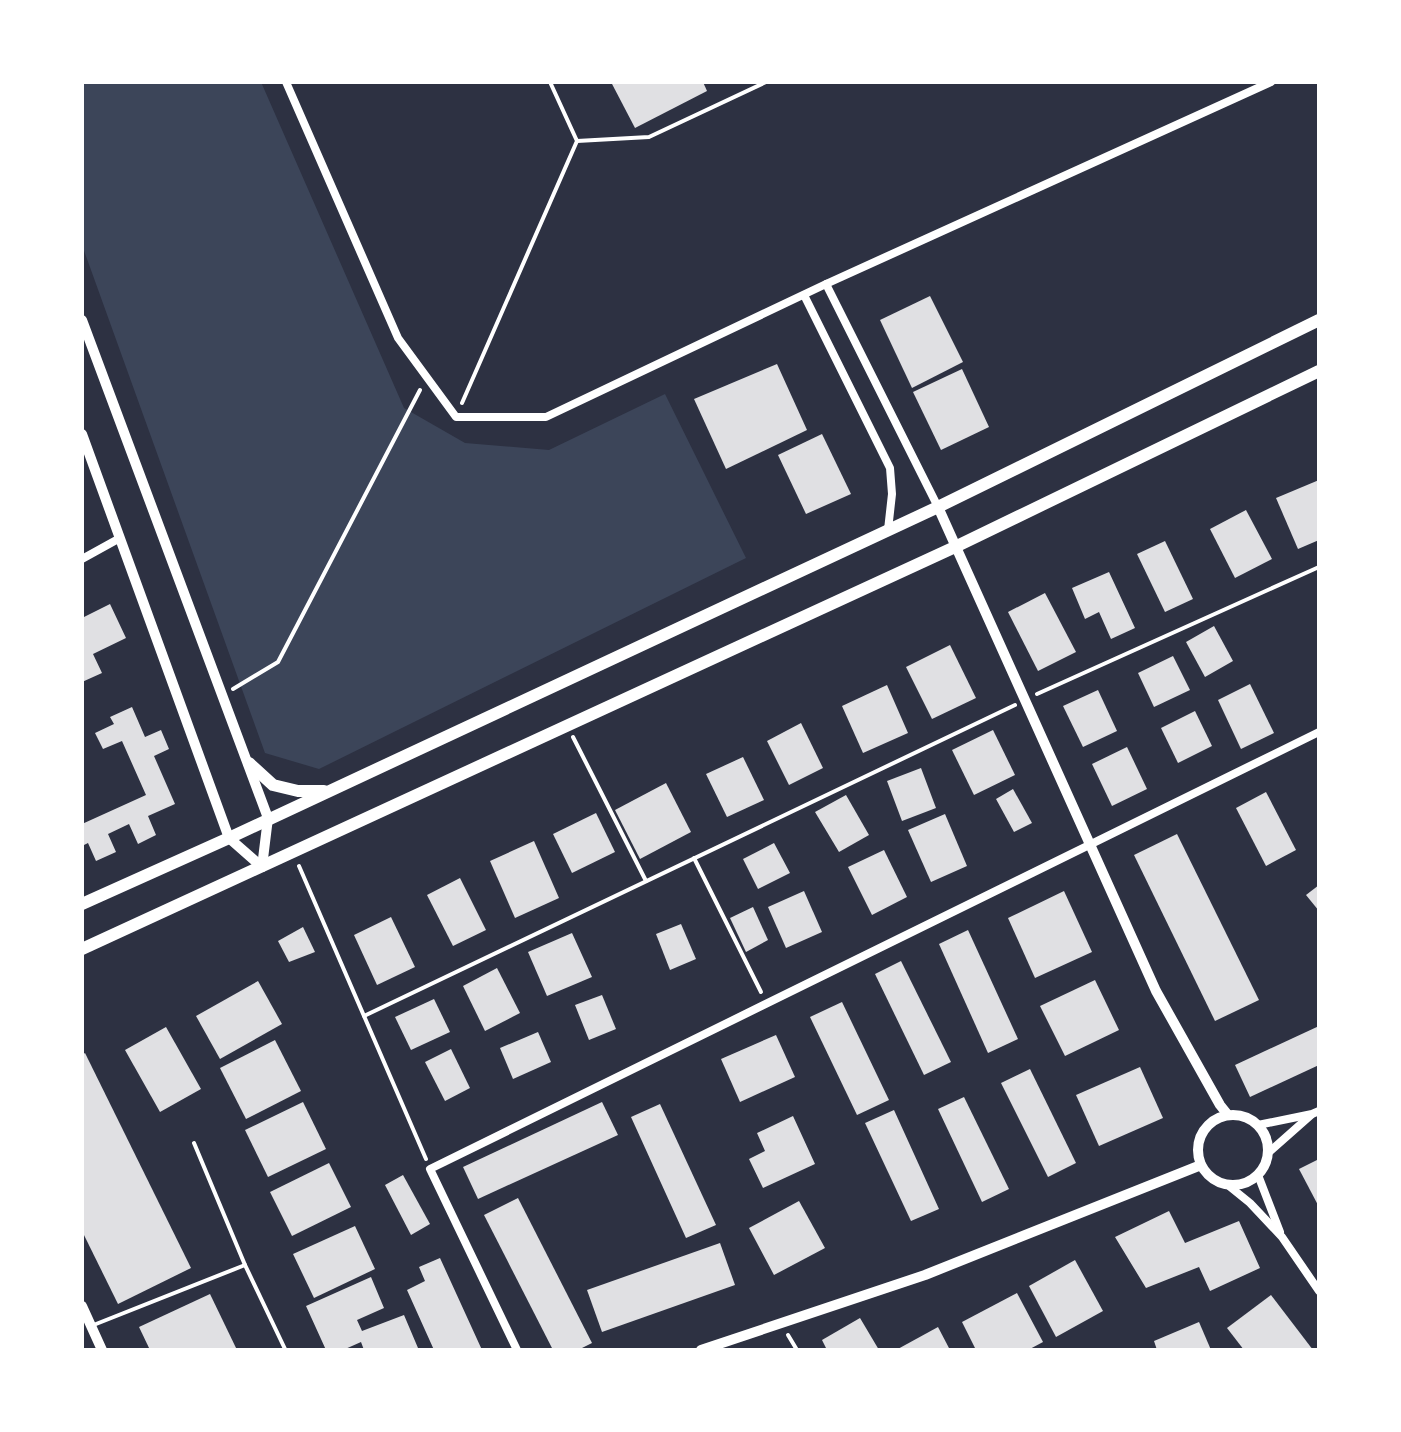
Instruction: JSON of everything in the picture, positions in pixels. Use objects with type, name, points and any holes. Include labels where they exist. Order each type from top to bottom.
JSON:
[{"type":"main road","points":[[82,904],[938,507],[1319,320]]},
{"type":"main road","points":[[82,949],[955,547],[1319,371]]},
{"type":"main road","points":[[249,763],[273,785],[298,791],[327,791]]},
{"type":"street","points":[[286,82],[398,338],[456,417],[546,417],[826,284],[1271,82]]},
{"type":"street","points":[[826,284],[938,507],[1156,991],[1228,1115]]},
{"type":"street","points":[[804,295],[890,468],[892,494],[888,530]]},
{"type":"street","points":[[82,320],[268,818],[262,867]]},
{"type":"street","points":[[82,434],[229,838],[262,867]]},
{"type":"street","points":[[82,559],[120,538]]},
{"type":"street","points":[[517,1350],[430,1169],[1319,732]]},
{"type":"street","points":[[1258,1125],[1316,1112]]},
{"type":"street","points":[[1268,1153],[1316,1112]]},
{"type":"street","points":[[1229,1186],[1240,1185],[1258,1175],[1268,1153],[1266,1138],[1258,1125],[1244,1117],[1228,1115],[1217,1118],[1202,1133],[1198,1144],[1201,1165],[1212,1179],[1229,1186],[1250,1203],[1282,1237],[1319,1291]]},
{"type":"street","points":[[701,1350],[925,1275],[1201,1165]]},
{"type":"street","points":[[1258,1175],[1282,1237]]},
{"type":"street","points":[[82,1306],[87,1328],[102,1350]]},
{"type":"lane","points":[[194,1143],[245,1265],[285,1349]]},
{"type":"lane","points":[[87,1328],[245,1265]]},
{"type":"path","points":[[456,417],[577,141],[550,82]]},
{"type":"path","points":[[577,141],[649,137],[766,82]]},
{"type":"path","points":[[223,695],[278,662],[426,377]]},
{"type":"path","points":[[364,1016],[1026,699],[1319,567]]},
{"type":"path","points":[[567,726],[646,881]]},
{"type":"path","points":[[293,853],[430,1169]]},
{"type":"path","points":[[694,858],[767,1003]]},
{"type":"shaded area","points":[[82,82],[261,82],[404,408],[465,443],[549,450],[665,394],[746,558],[319,769],[265,753],[82,245]]},
{"type":"building","points":[[611,82],[703,82],[707,91],[635,128]]},
{"type":"building","points":[[930,296],[963,362],[912,388],[880,320]]},
{"type":"building","points":[[777,364],[807,430],[726,469],[694,399]]},
{"type":"building","points":[[962,369],[989,427],[941,450],[913,392]]},
{"type":"building","points":[[822,434],[851,494],[806,514],[778,455]]},
{"type":"building","points":[[1319,480],[1319,540],[1298,549],[1276,498]]},
{"type":"building","points":[[1246,510],[1272,559],[1235,578],[1210,529]]},
{"type":"building","points":[[1165,541],[1193,599],[1165,612],[1137,554]]},
{"type":"building","points":[[1109,572],[1135,628],[1111,639],[1099,612],[1085,619],[1072,588]]},
{"type":"building","points":[[1045,593],[1076,652],[1038,671],[1008,612]]},
{"type":"building","points":[[110,604],[126,638],[93,654],[102,673],[82,682],[82,618]]},
{"type":"building","points":[[1214,626],[1233,661],[1205,677],[1186,642]]},
{"type":"building","points":[[950,645],[976,698],[932,719],[906,667]]},
{"type":"building","points":[[1173,656],[1190,690],[1154,707],[1138,673]]},
{"type":"building","points":[[1250,684],[1274,733],[1241,749],[1218,700]]},
{"type":"building","points":[[887,685],[908,733],[863,753],[842,706]]},
{"type":"building","points":[[1098,690],[1117,731],[1083,747],[1063,706]]},
{"type":"building","points":[[132,707],[145,737],[161,730],[169,749],[154,756],[175,804],[148,816],[156,835],[138,844],[129,824],[108,834],[116,852],[96,861],[88,843],[82,846],[82,824],[146,795],[122,741],[103,749],[95,733],[114,724],[110,717]]},
{"type":"building","points":[[1195,711],[1212,746],[1178,763],[1161,728]]},
{"type":"building","points":[[801,723],[823,768],[789,785],[767,741]]},
{"type":"building","points":[[993,730],[1015,775],[974,795],[952,750]]},
{"type":"building","points":[[1127,747],[1147,789],[1112,806],[1092,764]]},
{"type":"building","points":[[743,757],[764,800],[727,817],[706,774]]},
{"type":"building","points":[[921,768],[936,808],[902,821],[887,781]]},
{"type":"building","points":[[666,783],[691,832],[640,859],[615,810]]},
{"type":"building","points":[[1013,789],[1032,823],[1014,832],[996,799]]},
{"type":"building","points":[[1266,792],[1296,850],[1266,866],[1236,808]]},
{"type":"building","points":[[846,795],[869,835],[839,852],[815,812]]},
{"type":"building","points":[[596,813],[615,852],[572,873],[553,834]]},
{"type":"building","points":[[945,814],[967,866],[931,882],[908,830]]},
{"type":"building","points":[[1177,834],[1259,1000],[1215,1021],[1134,855]]},
{"type":"building","points":[[534,841],[559,898],[515,918],[490,861]]},
{"type":"building","points":[[774,843],[790,873],[758,889],[743,859]]},
{"type":"building","points":[[884,850],[907,897],[872,915],[848,867]]},
{"type":"building","points":[[460,878],[486,930],[453,946],[427,895]]},
{"type":"building","points":[[1319,885],[1319,911],[1306,895]]},
{"type":"building","points":[[804,891],[822,932],[786,948],[768,907]]},
{"type":"building","points":[[1064,891],[1092,952],[1035,978],[1008,918]]},
{"type":"building","points":[[753,907],[768,940],[746,952],[730,918]]},
{"type":"building","points":[[391,917],[415,967],[377,985],[354,935]]},
{"type":"building","points":[[681,924],[696,959],[670,970],[656,934]]},
{"type":"building","points":[[303,927],[315,952],[289,962],[278,941]]},
{"type":"building","points":[[968,930],[1018,1039],[988,1053],[939,944]]},
{"type":"building","points":[[572,933],[592,977],[547,996],[528,952]]},
{"type":"building","points":[[901,961],[951,1062],[924,1075],[875,974]]},
{"type":"building","points":[[497,968],[520,1013],[485,1031],[463,986]]},
{"type":"building","points":[[1095,980],[1119,1030],[1065,1056],[1040,1006]]},
{"type":"building","points":[[258,981],[282,1024],[220,1059],[196,1016]]},
{"type":"building","points":[[602,995],[616,1029],[589,1040],[575,1005]]},
{"type":"building","points":[[434,999],[450,1032],[411,1050],[395,1017]]},
{"type":"building","points":[[842,1002],[889,1100],[857,1115],[810,1017]]},
{"type":"building","points":[[1319,1026],[1319,1065],[1250,1097],[1235,1065]]},
{"type":"building","points":[[166,1027],[201,1089],[160,1112],[125,1050]]},
{"type":"building","points":[[538,1032],[551,1062],[513,1079],[500,1048]]},
{"type":"building","points":[[776,1035],[795,1077],[740,1102],[721,1059]]},
{"type":"building","points":[[275,1040],[301,1091],[246,1119],[220,1068]]},
{"type":"building","points":[[451,1049],[470,1088],[445,1101],[425,1062]]},
{"type":"building","points":[[85,1053],[191,1268],[118,1304],[82,1231],[82,1055]]},
{"type":"building","points":[[1140,1067],[1163,1118],[1099,1146],[1076,1095]]},
{"type":"building","points":[[1030,1069],[1076,1163],[1048,1177],[1001,1083]]},
{"type":"building","points":[[964,1097],[1009,1189],[982,1202],[938,1109]]},
{"type":"building","points":[[303,1102],[326,1149],[268,1177],[245,1130]]},
{"type":"building","points":[[602,1102],[618,1135],[478,1199],[463,1167]]},
{"type":"building","points":[[660,1104],[716,1225],[686,1238],[631,1117]]},
{"type":"building","points":[[894,1110],[939,1209],[911,1221],[865,1123]]},
{"type":"building","points":[[793,1116],[815,1164],[763,1188],[749,1159],[765,1151],[757,1133]]},
{"type":"building","points":[[1319,1159],[1319,1207],[1299,1169]]},
{"type":"building","points":[[329,1163],[351,1207],[292,1236],[270,1192]]},
{"type":"building","points":[[403,1175],[430,1224],[411,1235],[385,1185]]},
{"type":"building","points":[[518,1198],[592,1343],[578,1350],[553,1350],[484,1215]]},
{"type":"building","points":[[799,1201],[825,1248],[774,1275],[749,1228]]},
{"type":"building","points":[[1169,1211],[1185,1243],[1239,1221],[1260,1268],[1210,1291],[1199,1267],[1146,1288],[1115,1237]]},
{"type":"building","points":[[355,1226],[375,1269],[314,1298],[293,1254]]},
{"type":"building","points":[[720,1243],[735,1285],[602,1332],[587,1290]]},
{"type":"building","points":[[440,1258],[482,1350],[434,1350],[407,1290],[425,1281],[419,1267]]},
{"type":"building","points":[[1075,1260],[1103,1311],[1056,1337],[1029,1286]]},
{"type":"building","points":[[371,1277],[384,1308],[357,1320],[362,1331],[404,1315],[418,1348],[364,1350],[361,1342],[343,1350],[326,1350],[306,1306]]},
{"type":"building","points":[[1017,1293],[1043,1342],[1028,1350],[976,1350],[962,1322]]},
{"type":"building","points":[[210,1294],[237,1350],[150,1350],[139,1327]]},
{"type":"building","points":[[1271,1295],[1313,1350],[1244,1350],[1227,1328]]},
{"type":"building","points":[[860,1318],[879,1350],[827,1350],[822,1340]]},
{"type":"building","points":[[1199,1322],[1211,1350],[1157,1350],[1154,1341]]},
{"type":"building","points":[[938,1327],[950,1350],[896,1350]]}]
